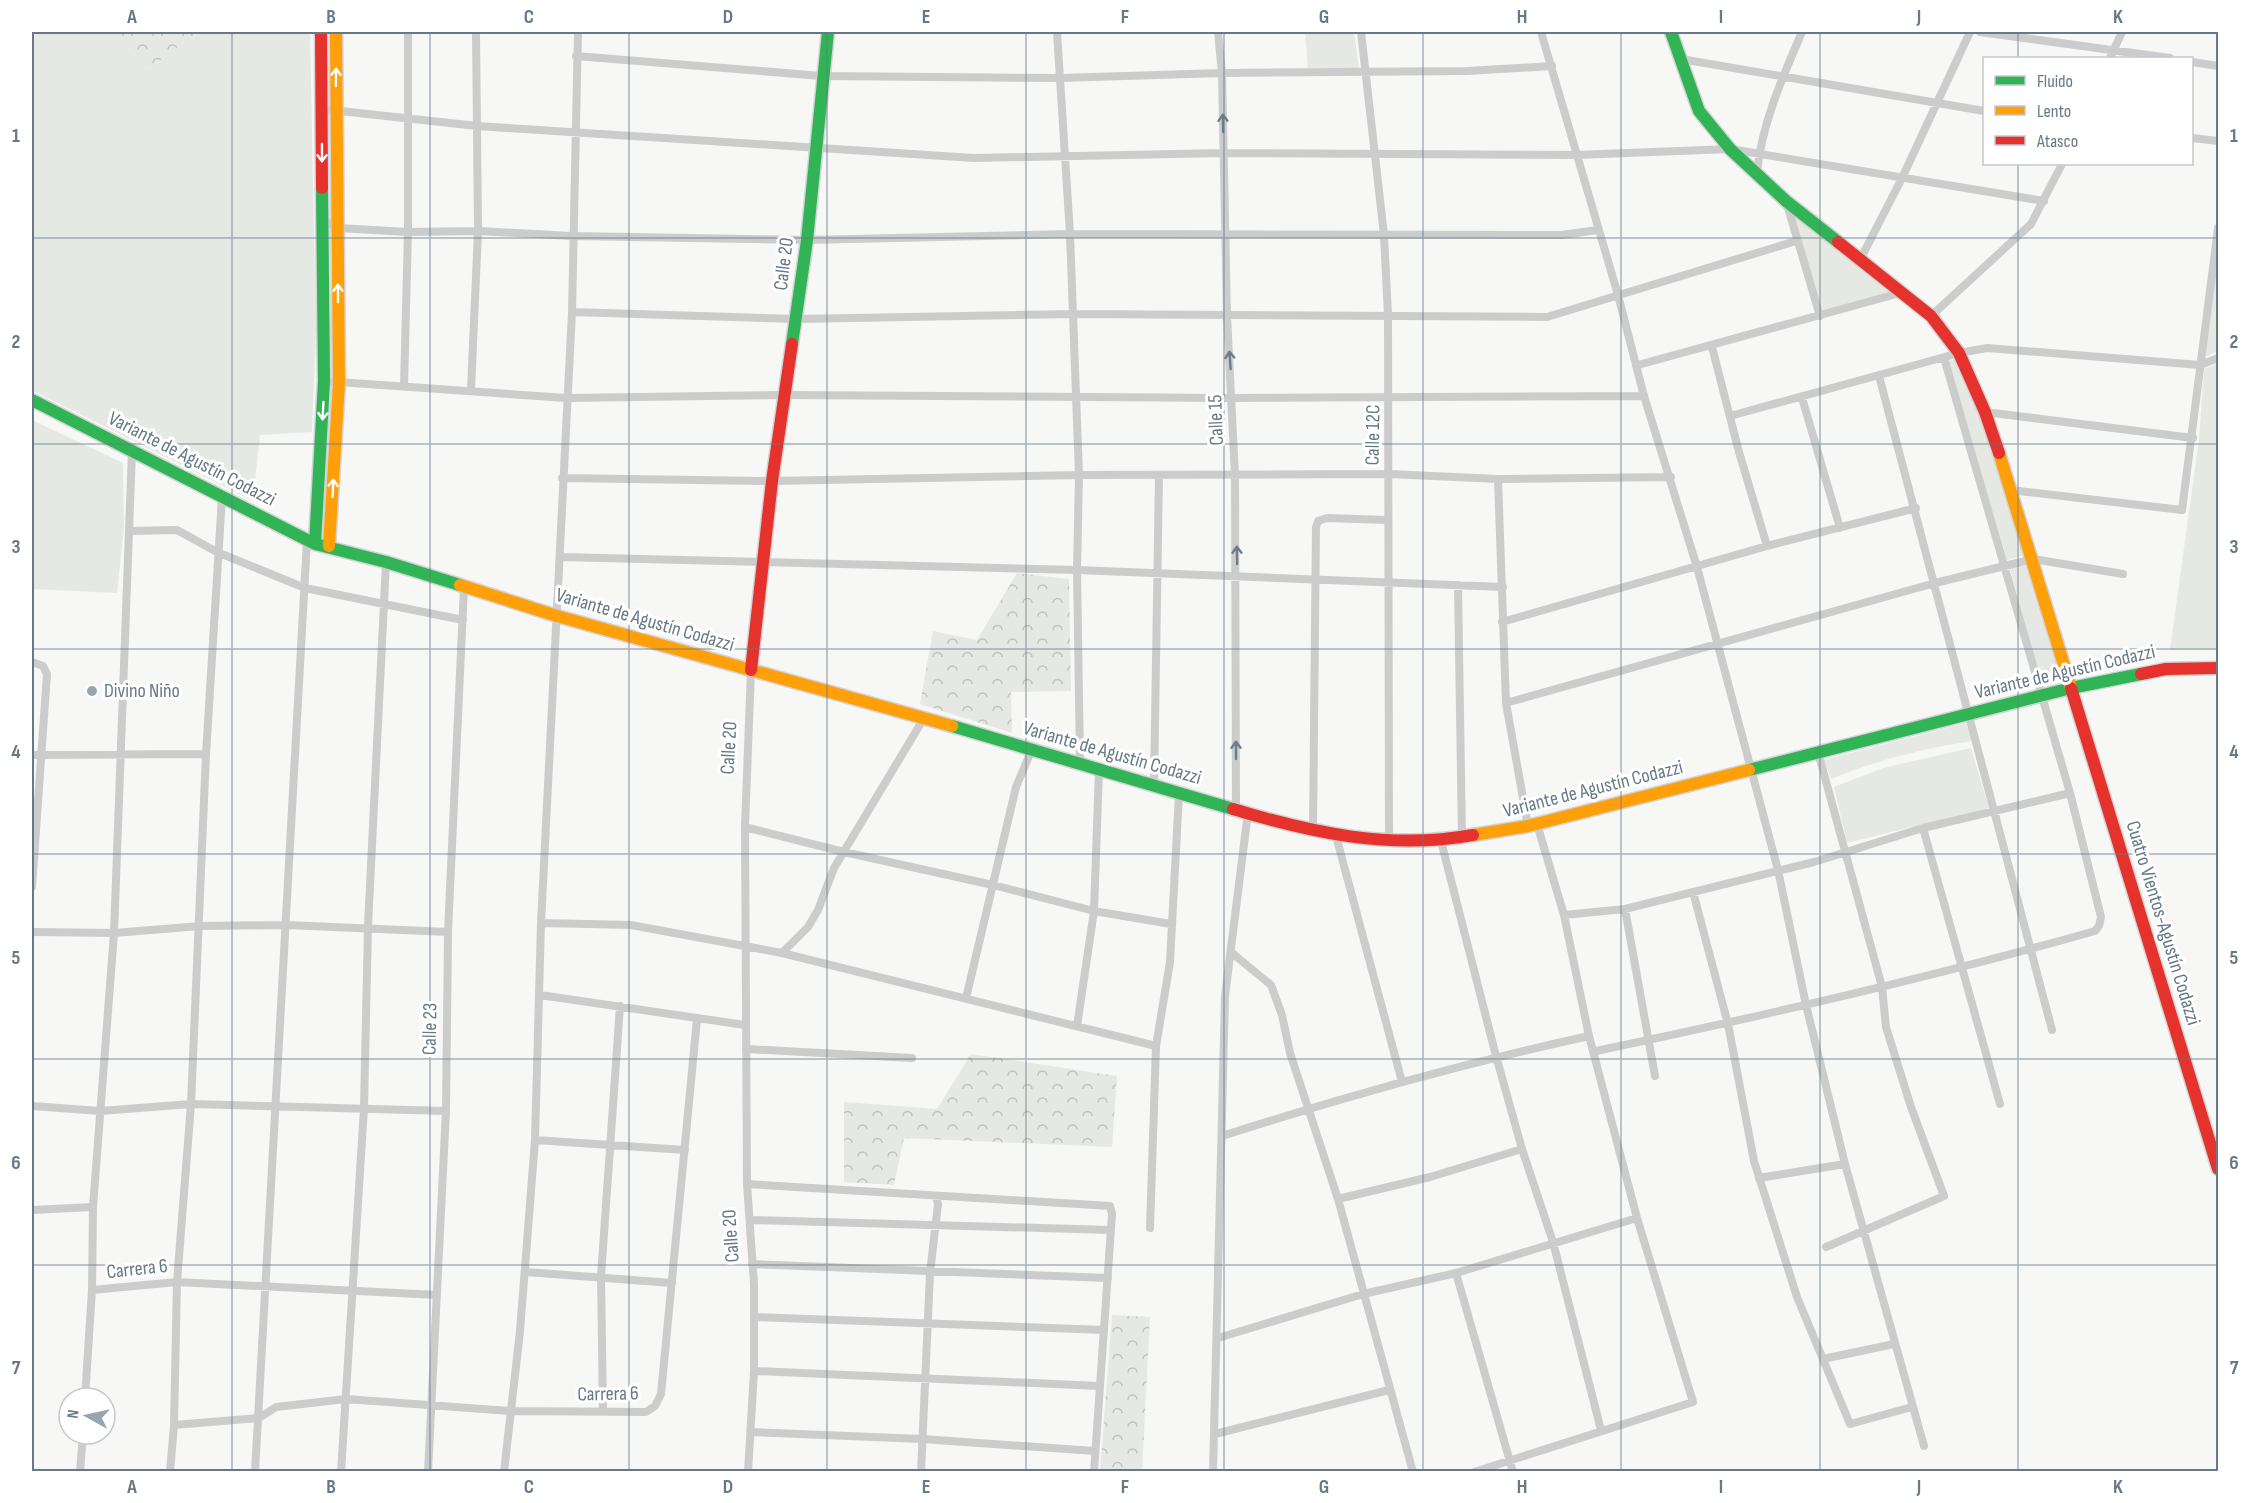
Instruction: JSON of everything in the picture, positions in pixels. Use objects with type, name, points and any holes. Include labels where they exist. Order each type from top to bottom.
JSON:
[{"type":"main road","points":[[311,542],[324,381],[321,32]]},
{"type":"main road","points":[[330,546],[339,382],[336,32]]},
{"type":"main road","name":"Calle 20","points":[[751,670],[765,561],[772,480],[807,240],[828,32]]},
{"type":"main road","name":"Cuatro Vientos-Agustín Codazzi","points":[[1671,32],[1699,111],[1730,148],[1786,201],[1931,316],[1959,353],[1985,412],[2033,560],[2218,1169]]},
{"type":"main road","name":"Variante de Agustín Codazzi","points":[[32,400],[311,542],[386,562],[557,616],[1080,762],[1179,794],[1336,836],[1389,841],[1442,841],[1532,825],[2043,697],[2071,688],[2166,669],[2218,668]]},
{"type":"street","points":[[404,386],[408,232],[408,32]]},
{"type":"street","points":[[471,390],[478,231],[476,32]]},
{"type":"street","points":[[504,1472],[526,1272],[535,1140],[541,922],[572,312],[578,32]]},
{"type":"street","points":[[1057,32],[1070,234],[1071,314],[1079,475],[1077,570],[1080,762]]},
{"type":"street","name":"Calle 15","points":[[1213,1472],[1225,996],[1232,953],[1242,810],[1235,475],[1227,316],[1222,73],[1218,32]]},
{"type":"street","name":"Calle 12C","points":[[1362,32],[1384,235],[1388,315],[1390,396],[1387,520],[1389,841]]},
{"type":"street","points":[[1541,32],[1638,365],[1644,396],[1671,477],[1697,567],[1752,770],[1778,870],[1806,1005],[1845,1164],[1924,1446]]},
{"type":"street","points":[[1757,172],[1759,151],[1782,76],[1802,32]]},
{"type":"street","points":[[1860,261],[1938,104],[1970,32]]},
{"type":"street","points":[[1980,32],[2112,54],[2156,57]]},
{"type":"street","points":[[2112,54],[2122,32]]},
{"type":"street","points":[[576,56],[822,76],[1060,78],[1552,66]]},
{"type":"street","points":[[1681,59],[1983,111]]},
{"type":"street","points":[[2193,62],[2218,66]]},
{"type":"street","points":[[322,109],[477,126],[974,158],[1223,153],[1576,154],[1730,148],[1759,151],[1902,178],[2044,201]]},
{"type":"street","points":[[2193,138],[2217,139]]},
{"type":"street","points":[[1931,316],[2031,224],[2062,165]]},
{"type":"street","points":[[1786,201],[1820,316]]},
{"type":"street","points":[[323,220],[338,228],[408,232],[478,231],[572,236],[807,240],[1070,234],[1561,235],[1598,230]]},
{"type":"street","points":[[2010,490],[2182,510],[2218,228]]},
{"type":"street","points":[[572,312],[797,319],[1071,314],[1547,317],[1796,241]]},
{"type":"street","points":[[1638,365],[1712,347],[1900,293]]},
{"type":"street","points":[[1712,347],[1767,546]]},
{"type":"street","points":[[1730,417],[1959,353],[1987,348],[2200,365],[2218,358]]},
{"type":"street","points":[[1596,1051],[1728,1024],[1882,987],[2030,950],[2095,931],[2099,926],[2101,916],[2070,793],[1944,358]]},
{"type":"street","points":[[1880,376],[2052,1030]]},
{"type":"street","points":[[324,381],[566,398],[784,395],[1076,395],[1232,398],[1644,396]]},
{"type":"street","points":[[1802,398],[1840,528]]},
{"type":"street","points":[[1985,412],[2193,438]]},
{"type":"street","points":[[86,1386],[92,1290],[93,1207],[114,933],[132,451]]},
{"type":"street","points":[[562,478],[772,480],[1079,475],[1389,474],[1498,478],[1671,477]]},
{"type":"street","points":[[1154,786],[1159,475]]},
{"type":"street","points":[[1474,1472],[1693,1402],[1637,1218],[1596,1051],[1589,1036],[1564,915],[1532,825],[1506,703],[1498,478]]},
{"type":"street","points":[[170,1472],[174,1425],[177,1282],[191,1104],[206,754],[222,496]]},
{"type":"street","points":[[1502,622],[1767,546],[1916,508]]},
{"type":"street","points":[[1313,830],[1314,578],[1318,521],[1327,518],[1387,520]]},
{"type":"street","points":[[130,531],[177,530],[217,552],[305,588],[463,620]]},
{"type":"street","points":[[255,1472],[305,588],[311,542]]},
{"type":"street","points":[[561,557],[1077,570],[1503,587]]},
{"type":"street","points":[[1506,703],[1935,583],[2033,560],[2123,574]]},
{"type":"street","points":[[341,1472],[364,1108],[368,926],[386,562]]},
{"type":"street","points":[[1458,585],[1462,838]]},
{"type":"street","name":"Calle 23","points":[[428,1472],[446,1111],[448,932],[464,587]]},
{"type":"street","points":[[32,662],[43,666],[47,674],[36,755],[32,888]]},
{"type":"street","name":"Calle 20","points":[[748,1472],[752,1432],[755,1317],[751,1220],[747,1184],[745,1025],[745,827],[751,670]]},
{"type":"street","points":[[782,952],[808,927],[844,852],[924,718]]},
{"type":"street","points":[[966,998],[1016,787],[1032,749]]},
{"type":"street","points":[[1818,752],[1882,987],[1886,1027],[1911,1107],[1944,1196],[1826,1247]]},
{"type":"street","points":[[36,755],[206,754]]},
{"type":"street","points":[[1077,1026],[1094,911],[1099,770]]},
{"type":"street","points":[[1564,915],[1624,909],[1778,870],[1923,828],[2070,793]]},
{"type":"street","points":[[1150,1228],[1156,1046],[1170,962],[1179,794]]},
{"type":"street","points":[[745,827],[1094,911],[1171,924]]},
{"type":"street","points":[[1923,828],[2000,1104]]},
{"type":"street","points":[[1336,836],[1402,1082]]},
{"type":"street","points":[[1442,841],[1496,1056],[1522,1149],[1552,1242],[1601,1430]]},
{"type":"street","points":[[1693,891],[1728,1024],[1759,1178],[1797,1297],[1850,1424],[1912,1407]]},
{"type":"street","points":[[1624,909],[1654,1076]]},
{"type":"street","points":[[541,922],[631,925],[782,952],[1156,1046]]},
{"type":"street","points":[[32,932],[114,933],[200,926],[287,925],[368,926],[448,932]]},
{"type":"street","points":[[1232,953],[1271,985],[1282,1015],[1290,1053],[1310,1107],[1338,1199],[1413,1472]]},
{"type":"street","points":[[540,995],[745,1025]]},
{"type":"street","points":[[603,1411],[601,1276],[620,1006]]},
{"type":"street","name":"Carrera 6","points":[[174,1425],[259,1418],[276,1407],[346,1399],[432,1403],[512,1411],[646,1412],[655,1406],[661,1394],[697,1019]]},
{"type":"street","points":[[1222,1136],[1310,1107],[1496,1056],[1589,1036]]},
{"type":"street","points":[[746,1049],[912,1058]]},
{"type":"street","points":[[32,1106],[100,1111],[191,1104],[446,1111]]},
{"type":"street","points":[[535,1140],[611,1148],[685,1150]]},
{"type":"street","points":[[1338,1199],[1430,1177],[1522,1149]]},
{"type":"street","points":[[1759,1178],[1845,1164]]},
{"type":"street","points":[[747,1184],[1110,1206],[1112,1214],[1094,1472]]},
{"type":"street","points":[[921,1472],[930,1273],[938,1204],[936,1197]]},
{"type":"street","points":[[32,1210],[93,1207]]},
{"type":"street","points":[[1218,1338],[1363,1294],[1456,1273],[1637,1218]]},
{"type":"street","points":[[751,1220],[1111,1230]]},
{"type":"street","points":[[752,1264],[930,1273],[1108,1278]]},
{"type":"street","points":[[526,1272],[672,1283]]},
{"type":"street","points":[[1456,1273],[1512,1472]]},
{"type":"street","name":"Carrera 6","points":[[92,1290],[177,1282],[437,1295]]},
{"type":"street","points":[[755,1317],[1104,1330]]},
{"type":"street","points":[[1823,1359],[1894,1344]]},
{"type":"street","points":[[754,1371],[1100,1386]]},
{"type":"street","points":[[1215,1434],[1389,1390]]},
{"type":"street","points":[[752,1432],[922,1439],[1095,1451]]},
{"type":"street","points":[[80,1472],[82,1446]]},
{"type":"green space","points":[[32,32],[115,32],[147,70],[198,32],[310,32],[316,329],[312,432],[260,435],[253,501],[32,390]]},
{"type":"green space","points":[[115,32],[198,32],[147,70]]},
{"type":"green space","points":[[1305,32],[1354,32],[1359,68],[1308,69]]},
{"type":"green space","points":[[1792,213],[1890,292],[1823,310]]},
{"type":"green space","points":[[2218,255],[2218,351],[2204,357]]},
{"type":"green space","points":[[1956,359],[1980,414],[2025,555],[2007,560],[1948,361]]},
{"type":"green space","points":[[2218,363],[2218,650],[2170,650],[2199,439],[2204,369]]},
{"type":"green space","points":[[32,420],[123,463],[124,526],[117,593],[32,589]]},
{"type":"green space","points":[[2028,565],[2060,672],[2039,678],[2010,568]]},
{"type":"green space","points":[[1017,573],[1069,579],[1071,691],[1011,692],[1012,733],[920,704],[933,631],[977,640]]},
{"type":"green space","points":[[1966,723],[1972,741],[1900,756],[1831,779],[1824,760]]},
{"type":"green space","points":[[1971,748],[1989,808],[1847,843],[1834,787],[1883,768]]},
{"type":"green space","points":[[971,1054],[1117,1076],[1112,1147],[904,1138],[894,1185],[844,1182],[844,1102],[937,1109]]},
{"type":"green space","points":[[1112,1315],[1150,1317],[1142,1471],[1100,1471]]},
{"type":"traffic: fast","points":[[792,344],[807,240],[828,32]]},
{"type":"traffic: fast","points":[[1671,32],[1699,111],[1730,149],[1786,201],[1838,242]]},
{"type":"traffic: fast","points":[[315,544],[324,381],[322,188]]},
{"type":"traffic: fast","points":[[32,400],[315,544],[386,562],[460,585]]},
{"type":"traffic: fast","points":[[1749,770],[2071,688],[2141,674]]},
{"type":"traffic: fast","points":[[952,726],[1233,809]]},
{"type":"traffic: slow","points":[[329,546],[339,383],[336,32]]},
{"type":"traffic: slow","points":[[1999,453],[2071,688]]},
{"type":"traffic: slow","points":[[460,585],[557,616],[952,726]]},
{"type":"traffic: slow","points":[[1473,835],[1528,826],[1749,770]]},
{"type":"traffic: jam","points":[[321,32],[322,188]]},
{"type":"traffic: jam","points":[[1838,242],[1931,316],[1959,353],[1985,412],[1999,453]]},
{"type":"traffic: jam","points":[[751,670],[772,481],[792,344]]},
{"type":"traffic: jam","points":[[2141,674],[2166,669],[2218,668]]},
{"type":"traffic: jam","points":[[2071,688],[2218,1169]]},
{"type":"traffic: jam","points":[[1233,809],[1292,825],[1352,837],[1412,841],[1473,835]]},
{"type":"place","name":"Divino Niño","points":[[92,691]]}]
